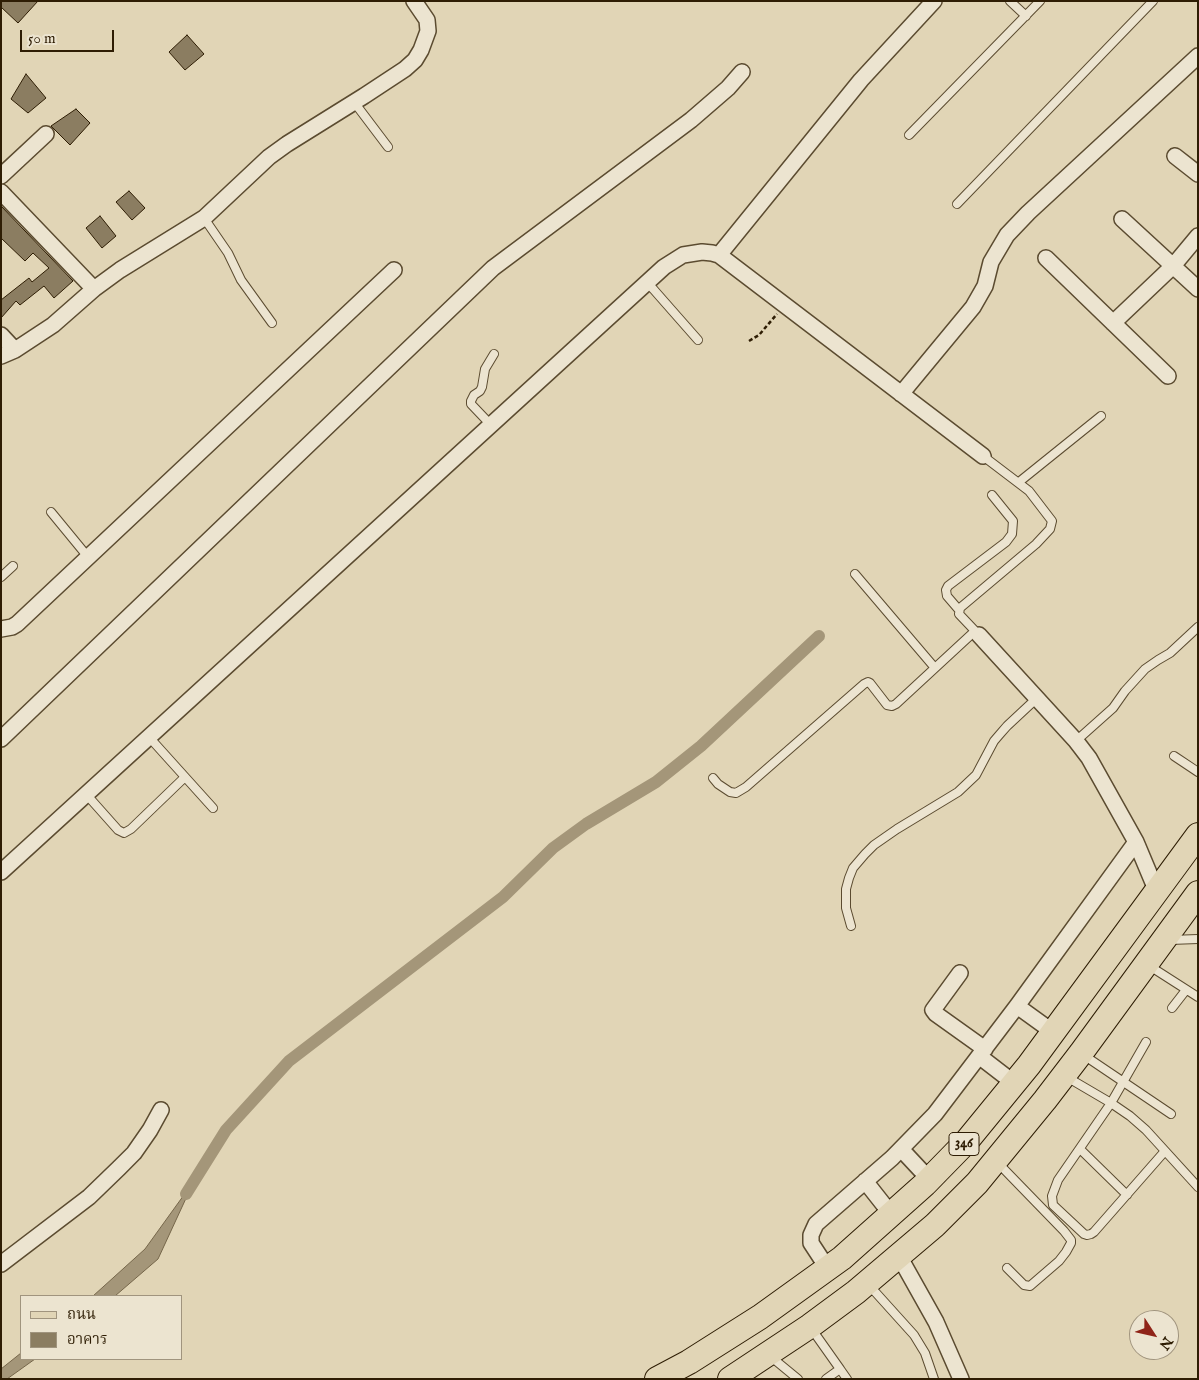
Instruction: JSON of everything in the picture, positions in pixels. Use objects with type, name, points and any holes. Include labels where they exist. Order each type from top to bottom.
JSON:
[{"type":"main road","name":"346","points":[[657,1379],[689,1362],[760,1317],[828,1269],[891,1214],[966,1142],[1054,1032],[1198,835]]},
{"type":"main road","name":"346","points":[[741,1376],[767,1354],[810,1326],[867,1283],[936,1224],[977,1182],[1081,1053],[1198,893]]},
{"type":"street","points":[[1,335],[8,353],[53,325],[94,289],[120,270],[204,218],[269,157],[405,69],[415,60],[428,31],[423,13],[414,1]]},
{"type":"street","points":[[719,255],[861,80],[934,1]]},
{"type":"street","points":[[901,394],[973,307],[985,286],[991,262],[1007,236],[1028,213],[1198,56]]},
{"type":"street","points":[[1,739],[493,268],[691,120],[728,88],[742,72]]},
{"type":"street","points":[[1,176],[46,134]]},
{"type":"street","points":[[1175,156],[1198,174]]},
{"type":"street","points":[[1,192],[94,289]]},
{"type":"street","points":[[1122,219],[1198,289]]},
{"type":"street","points":[[1113,323],[1173,266],[1198,236]]},
{"type":"street","points":[[1,872],[647,282],[664,267],[684,254],[702,252],[719,255],[983,456]]},
{"type":"street","points":[[1046,258],[1168,376]]},
{"type":"street","points":[[1,629],[18,624],[394,270]]},
{"type":"street","points":[[977,633],[1089,758],[1136,842],[1157,892]]},
{"type":"street","points":[[828,1269],[810,1243],[813,1229],[821,1218],[901,1149],[935,1114],[1017,1006],[1136,842]]},
{"type":"street","points":[[960,972],[933,1010],[982,1052],[1014,1083]]},
{"type":"street","points":[[1017,1006],[1054,1032]]},
{"type":"street","points":[[1,1264],[88,1197],[119,1168],[134,1153],[161,1110]]},
{"type":"street","points":[[901,1149],[929,1179]]},
{"type":"street","points":[[865,1181],[891,1214]]},
{"type":"street","points":[[899,1256],[936,1322],[962,1379]]},
{"type":"lane","points":[[1010,1],[1026,16]]},
{"type":"lane","points":[[909,135],[1040,1]]},
{"type":"lane","points":[[957,204],[1153,1]]},
{"type":"lane","points":[[354,102],[388,147]]},
{"type":"lane","points":[[204,218],[228,253],[241,280],[272,323]]},
{"type":"lane","points":[[647,282],[698,340]]},
{"type":"lane","points":[[491,425],[471,404],[471,401],[474,394],[482,388],[485,369],[494,354]]},
{"type":"lane","points":[[1019,482],[1101,416]]},
{"type":"lane","points":[[959,610],[1036,544],[1051,528],[1051,518],[1029,491],[983,456]]},
{"type":"lane","points":[[712,778],[724,789],[736,793],[746,787],[864,684],[870,683],[888,705],[892,706],[977,633],[947,596],[946,590],[948,586],[1006,542],[1012,534],[1013,521],[992,495]]},
{"type":"lane","points":[[50,512],[88,557]]},
{"type":"lane","points":[[1,577],[12,566]]},
{"type":"lane","points":[[855,574],[935,668]]},
{"type":"lane","points":[[1076,742],[1113,708],[1125,690],[1145,669],[1170,653],[1198,627]]},
{"type":"lane","points":[[851,926],[846,908],[846,889],[851,873],[859,861],[874,845],[958,792],[976,774],[994,742],[1004,730],[1037,698]]},
{"type":"lane","points":[[149,737],[214,808]]},
{"type":"lane","points":[[1174,756],[1198,772]]},
{"type":"lane","points":[[86,794],[118,830],[124,833],[131,829],[185,777]]},
{"type":"lane","points":[[1164,940],[1198,939]]},
{"type":"lane","points":[[1146,964],[1198,998]]},
{"type":"lane","points":[[1172,1008],[1186,990]]},
{"type":"lane","points":[[1146,1042],[1111,1103],[1058,1180],[1052,1196],[1054,1205],[1084,1234],[1091,1234],[1165,1151]]},
{"type":"lane","points":[[1081,1053],[1171,1114]]},
{"type":"lane","points":[[1064,1075],[1130,1116],[1198,1187]]},
{"type":"lane","points":[[1080,1149],[1127,1195]]},
{"type":"lane","points":[[995,1160],[1071,1240],[1066,1252],[1059,1261],[1030,1286],[1024,1285],[1007,1268]]},
{"type":"lane","points":[[867,1283],[914,1335],[925,1353],[934,1379]]},
{"type":"lane","points":[[810,1326],[847,1379]]},
{"type":"lane","points":[[767,1354],[798,1379]]},
{"type":"lane","points":[[826,1379],[840,1369]]},
{"type":"path","points":[[749,341],[759,335],[784,305]]},
{"type":"shaded area","points":[[194,1181],[158,1259],[116,1295],[94,1295],[145,1249]]},
{"type":"shaded area","points":[[20,1354],[20,1360],[34,1360],[7,1379],[1,1379],[1,1369]]},
{"type":"building","points":[[1,1],[38,1],[18,23],[1,7]]},
{"type":"building","points":[[187,35],[204,54],[185,70],[169,52]]},
{"type":"building","points":[[26,74],[46,98],[28,113],[11,99]]},
{"type":"building","points":[[76,109],[90,123],[70,145],[51,126]]},
{"type":"building","points":[[129,191],[145,208],[132,220],[116,202]]},
{"type":"building","points":[[1,206],[73,281],[54,298],[44,286],[20,305],[16,301],[1,318],[1,300],[29,278],[32,282],[49,268],[33,253],[25,261],[1,238]]},
{"type":"building","points":[[100,216],[116,236],[102,248],[86,228]]},
{"type":"waterway","points":[[186,1194],[226,1130],[289,1061],[503,897],[553,848],[586,824],[656,782],[701,746],[819,636]]}]
